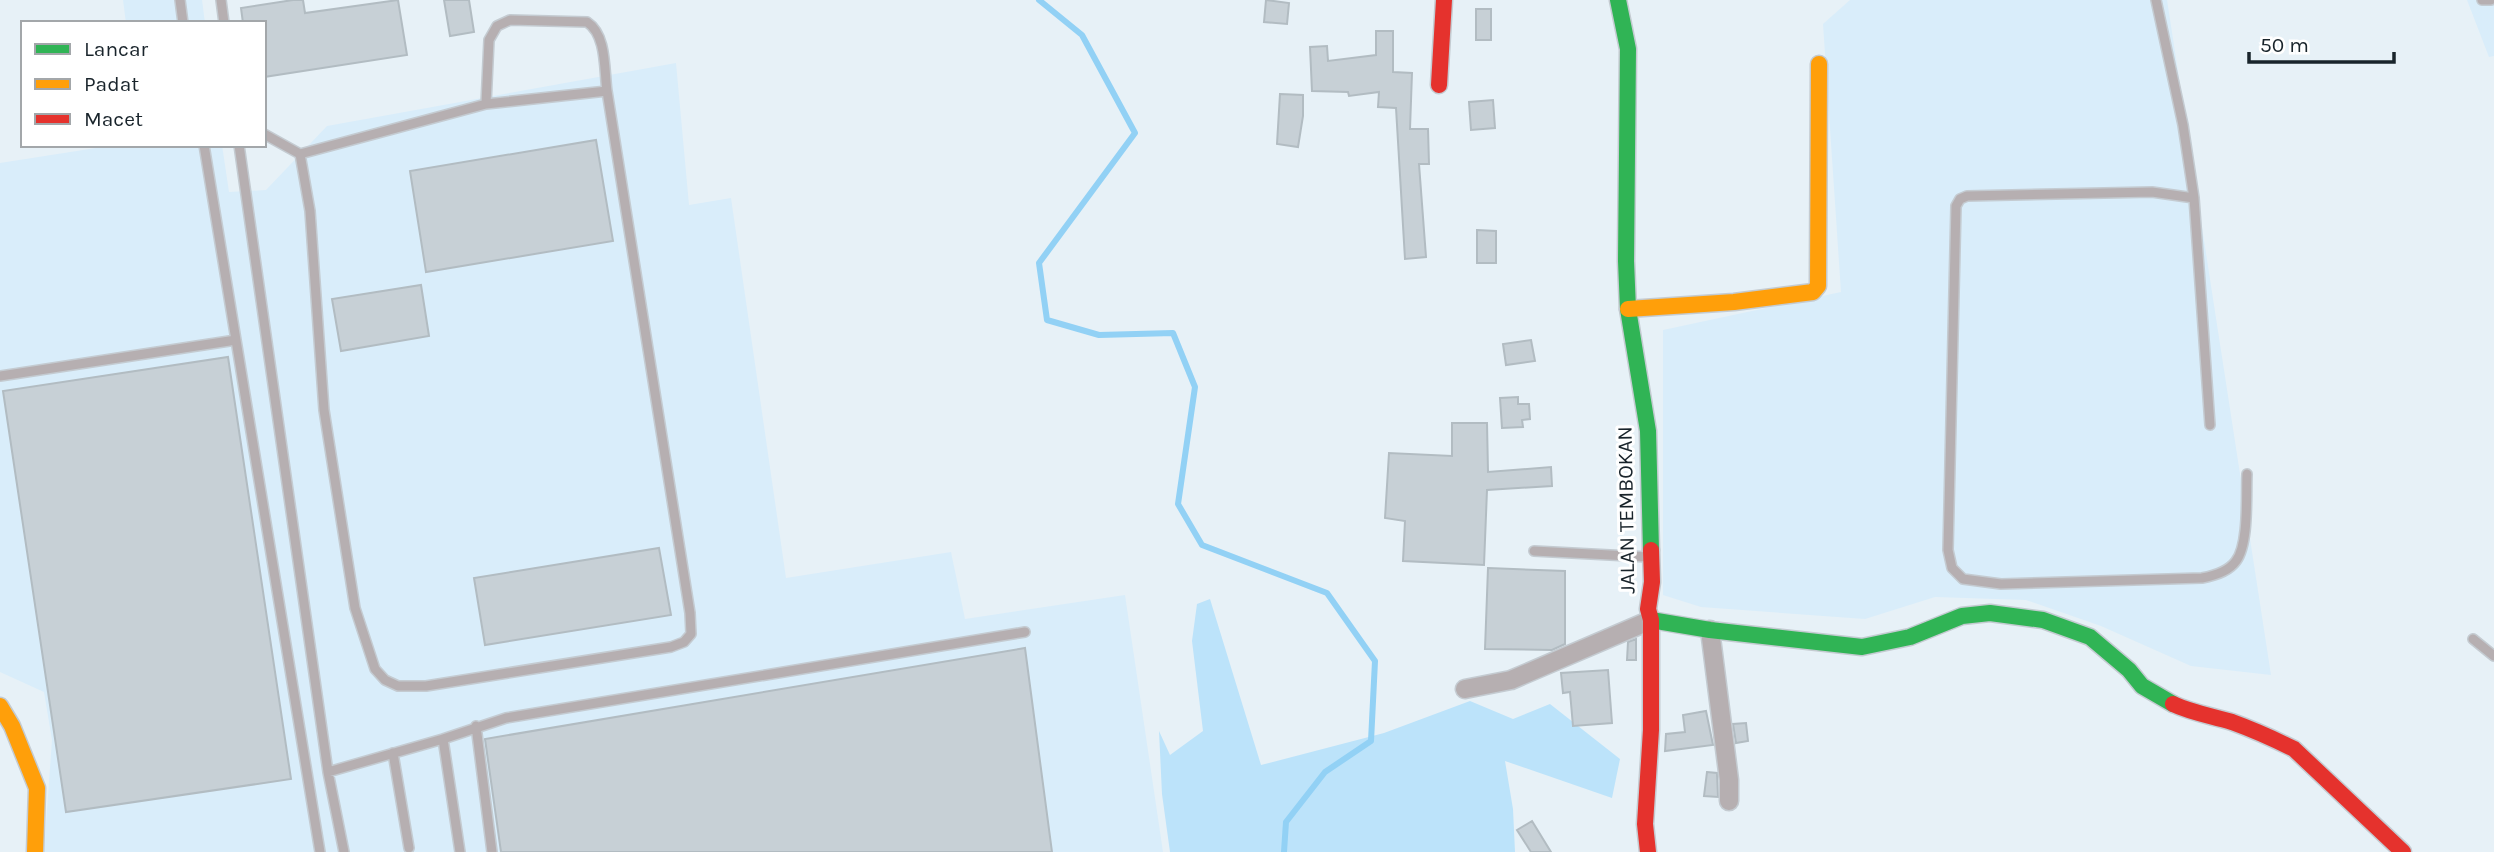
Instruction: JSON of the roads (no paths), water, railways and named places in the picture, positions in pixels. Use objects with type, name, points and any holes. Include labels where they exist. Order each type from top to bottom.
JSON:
[{"type":"street","points":[[1439,85],[1444,0]]},
{"type":"street","name":"JALAN TEMBOKAN","points":[[1618,0],[1628,49],[1626,261],[1628,309],[1648,431],[1652,582],[1648,609],[1651,620],[1862,647],[1910,637],[1962,616],[1990,613],[2017,615],[2052,623],[2090,637],[2129,670],[2143,686],[2164,700],[2185,710],[2231,722],[2294,749],[2403,852]]},
{"type":"street","points":[[1628,309],[1757,299],[1812,292],[1818,286],[1819,64]]},
{"type":"street","points":[[1465,689],[1511,680],[1651,620],[1651,730],[1645,824],[1648,852]]},
{"type":"street","points":[[1710,629],[1729,780],[1729,801]]},
{"type":"street","points":[[0,706],[12,726],[37,788],[36,852]]},
{"type":"lane","points":[[180,0],[183,21]]},
{"type":"lane","points":[[221,0],[224,21]]},
{"type":"lane","points":[[2155,0],[2181,113],[2194,198],[2210,425]]},
{"type":"lane","points":[[2482,0],[2491,0]]},
{"type":"lane","points":[[300,154],[310,211],[324,410],[355,608],[374,669],[384,680],[398,686],[426,686],[671,647],[684,642],[691,634],[690,613],[602,47],[594,26],[587,22],[510,20],[497,26],[489,40],[485,104]]},
{"type":"lane","points":[[266,135],[300,154],[485,104],[607,91]]},
{"type":"lane","points":[[204,147],[320,852]]},
{"type":"lane","points":[[239,147],[328,772],[344,852]]},
{"type":"lane","points":[[2194,198],[2142,192],[1960,198],[1956,206],[1948,550],[1952,568],[1963,579],[2001,584],[2202,578],[2216,575],[2236,561],[2244,543],[2247,474]]},
{"type":"lane","points":[[0,376],[236,340]]},
{"type":"lane","points":[[1534,551],[1650,557]]},
{"type":"lane","points":[[328,772],[506,718],[1025,632]]},
{"type":"lane","points":[[2473,639],[2494,656]]},
{"type":"lane","points":[[476,726],[492,852]]},
{"type":"lane","points":[[443,739],[460,852]]},
{"type":"lane","points":[[393,753],[409,848]]},
{"type":"waterway","points":[[1039,0],[1082,35],[1135,133],[1039,263],[1047,320],[1099,335],[1173,333],[1195,387],[1178,504],[1202,545],[1327,593],[1375,661],[1371,741],[1325,772],[1286,822],[1284,852]]}]
